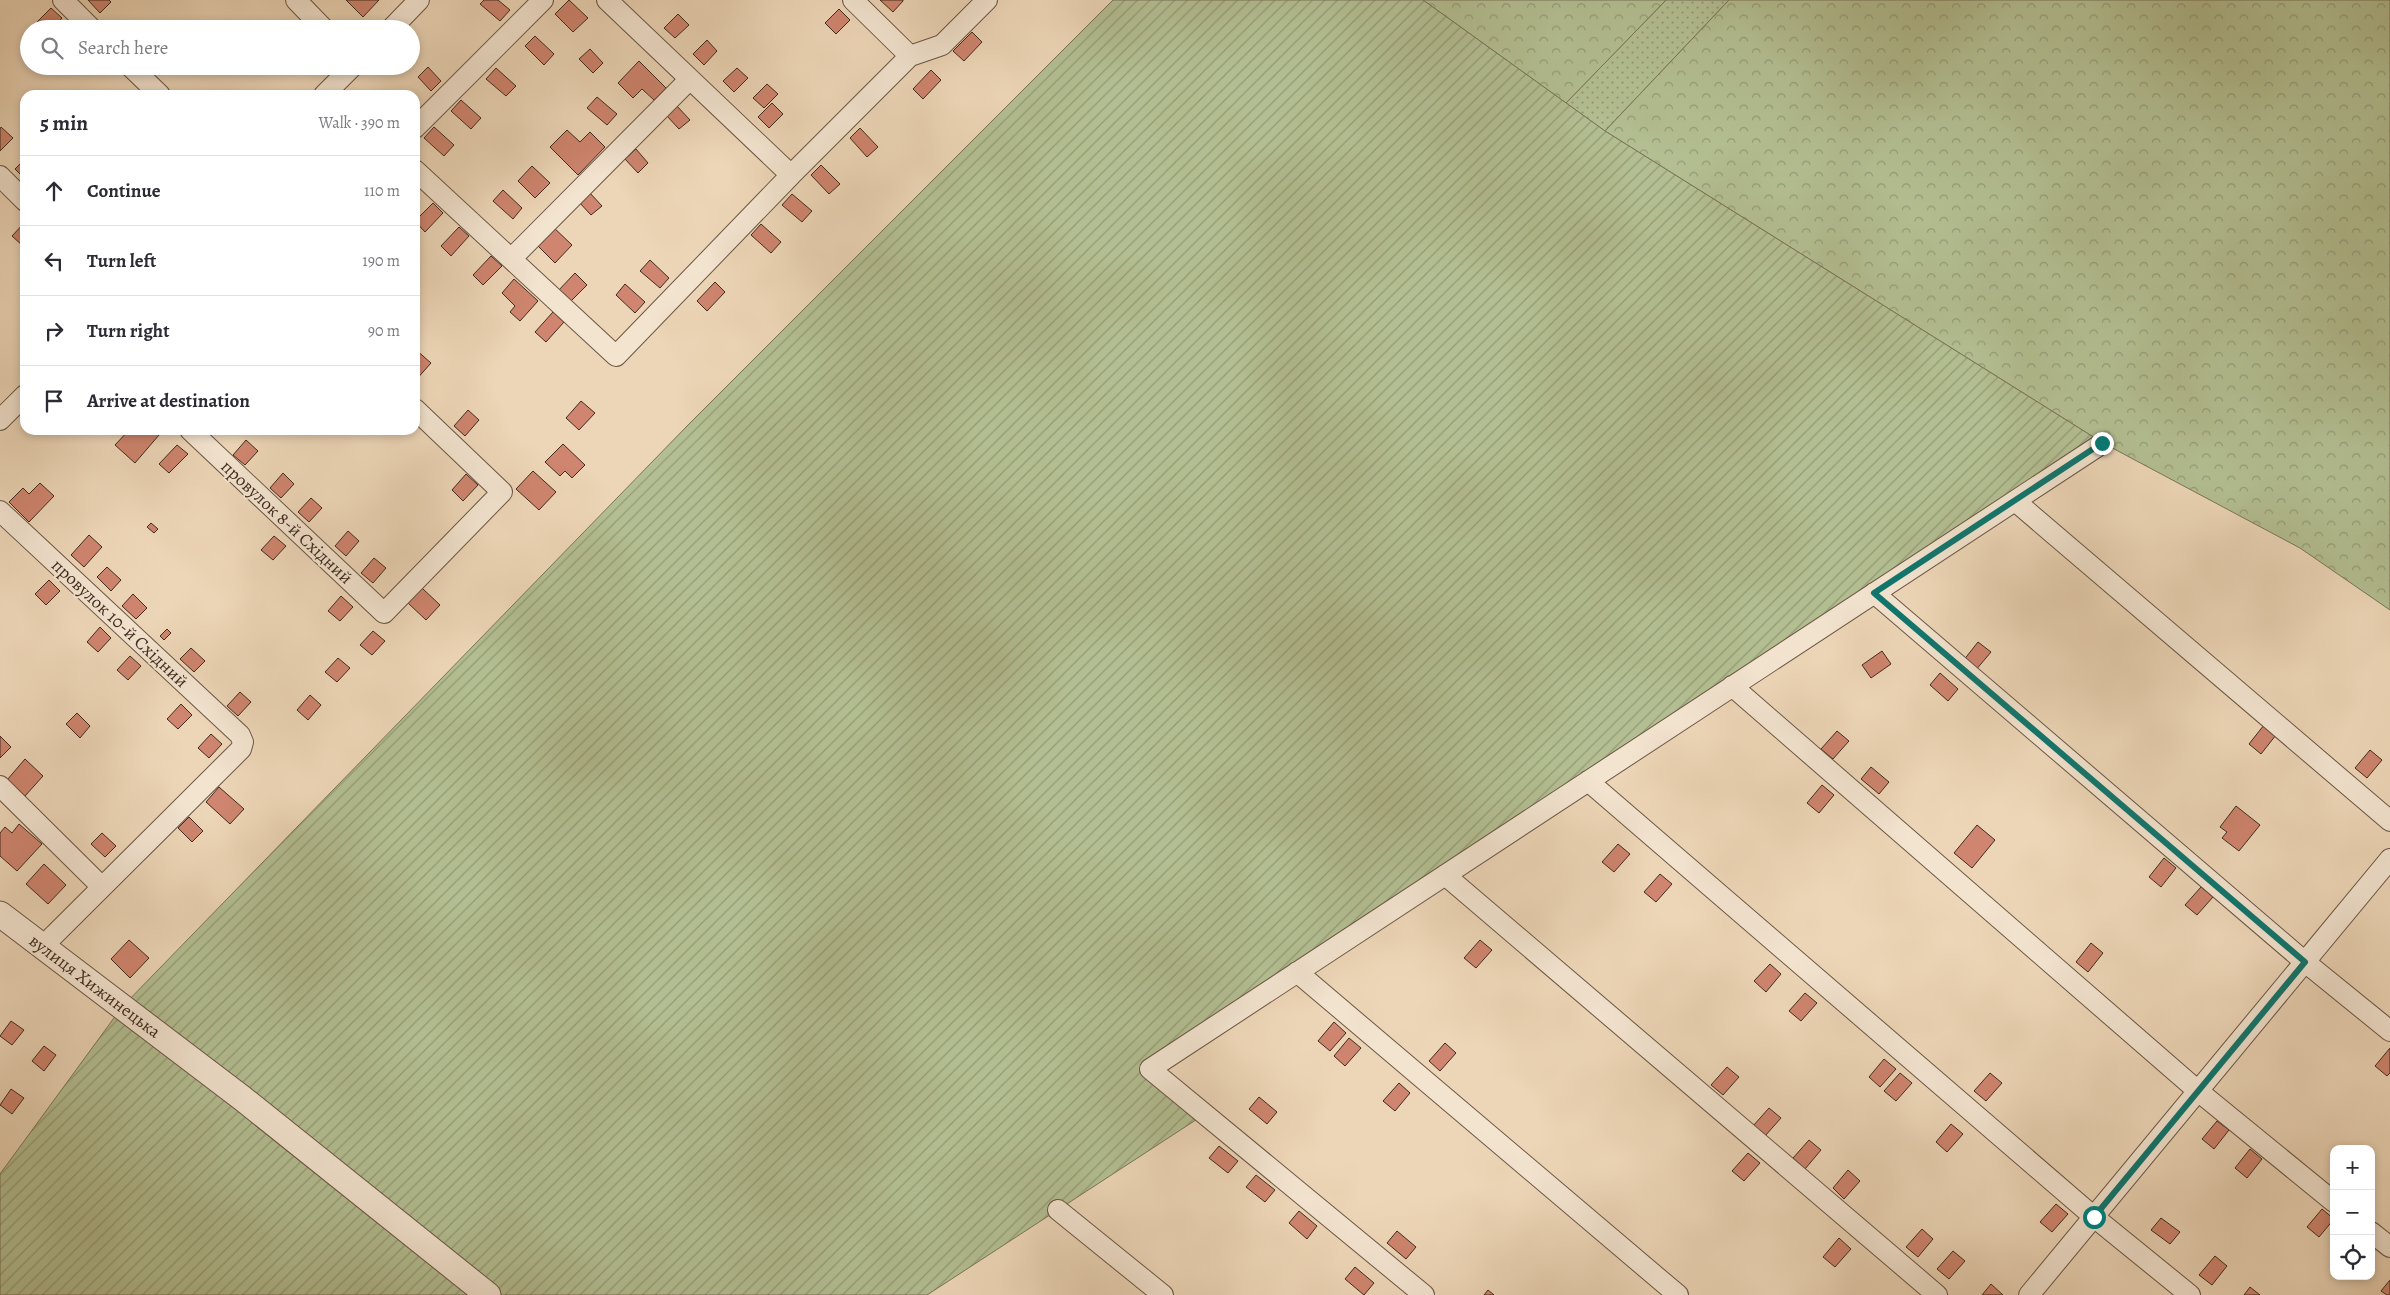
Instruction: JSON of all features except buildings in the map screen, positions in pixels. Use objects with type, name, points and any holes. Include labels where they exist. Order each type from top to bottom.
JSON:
[{"type":"street","points":[[63,0],[83,20]]},
{"type":"street","points":[[296,0],[315,20]]},
{"type":"street","points":[[399,20],[419,0]]},
{"type":"street","points":[[420,123],[543,0]]},
{"type":"street","points":[[606,0],[791,175]]},
{"type":"street","points":[[852,0],[910,56]]},
{"type":"street","points":[[420,175],[616,356],[791,175],[910,56],[942,45],[987,0]]},
{"type":"street","points":[[139,75],[155,90]]},
{"type":"street","points":[[333,90],[346,75]]},
{"type":"street","points":[[510,258],[690,79]]},
{"type":"street","points":[[0,176],[20,196]]},
{"type":"street","points":[[0,420],[20,400]]},
{"type":"street","name":"провулок 8-й Східний","points":[[195,435],[384,614],[502,492],[420,414]]},
{"type":"street","points":[[1424,1295],[1150,1069],[2102,443]]},
{"type":"street","points":[[2015,501],[2390,821]]},
{"type":"street","name":"провулок 10-й Східний","points":[[0,510],[240,735],[243,742],[241,749],[102,887]]},
{"type":"street","points":[[1874,593],[2305,962],[2390,1031]]},
{"type":"street","points":[[1732,686],[2198,1091],[2330,1199]]},
{"type":"street","points":[[1588,780],[2094,1217],[2190,1295]]},
{"type":"street","points":[[0,786],[102,887],[43,946]]},
{"type":"street","points":[[2029,1295],[2390,859]]},
{"type":"street","points":[[1445,875],[1937,1295]]},
{"type":"street","name":"вулиця Хижинецька","points":[[0,914],[190,1058],[488,1295]]},
{"type":"street","points":[[1297,972],[1678,1295]]},
{"type":"street","points":[[1058,1210],[1163,1295]]},
{"type":"street","points":[[2375,1235],[2390,1248]]},
{"type":"green space","points":[[1113,0],[1423,0],[1605,131],[2103,443],[1150,1068],[1205,1114],[927,1295],[0,1295],[0,1174],[122,1007],[688,425]]},
{"type":"green space","points":[[1423,0],[1666,0],[1566,103]]},
{"type":"green space","points":[[1666,0],[1729,0],[1605,131],[1566,103]]},
{"type":"green space","points":[[1729,0],[2390,0],[2390,610],[2300,548],[2103,443],[1605,131]]},
{"type":"route","points":[[2094,1217],[2305,962],[1874,593],[2102,443]]}]
